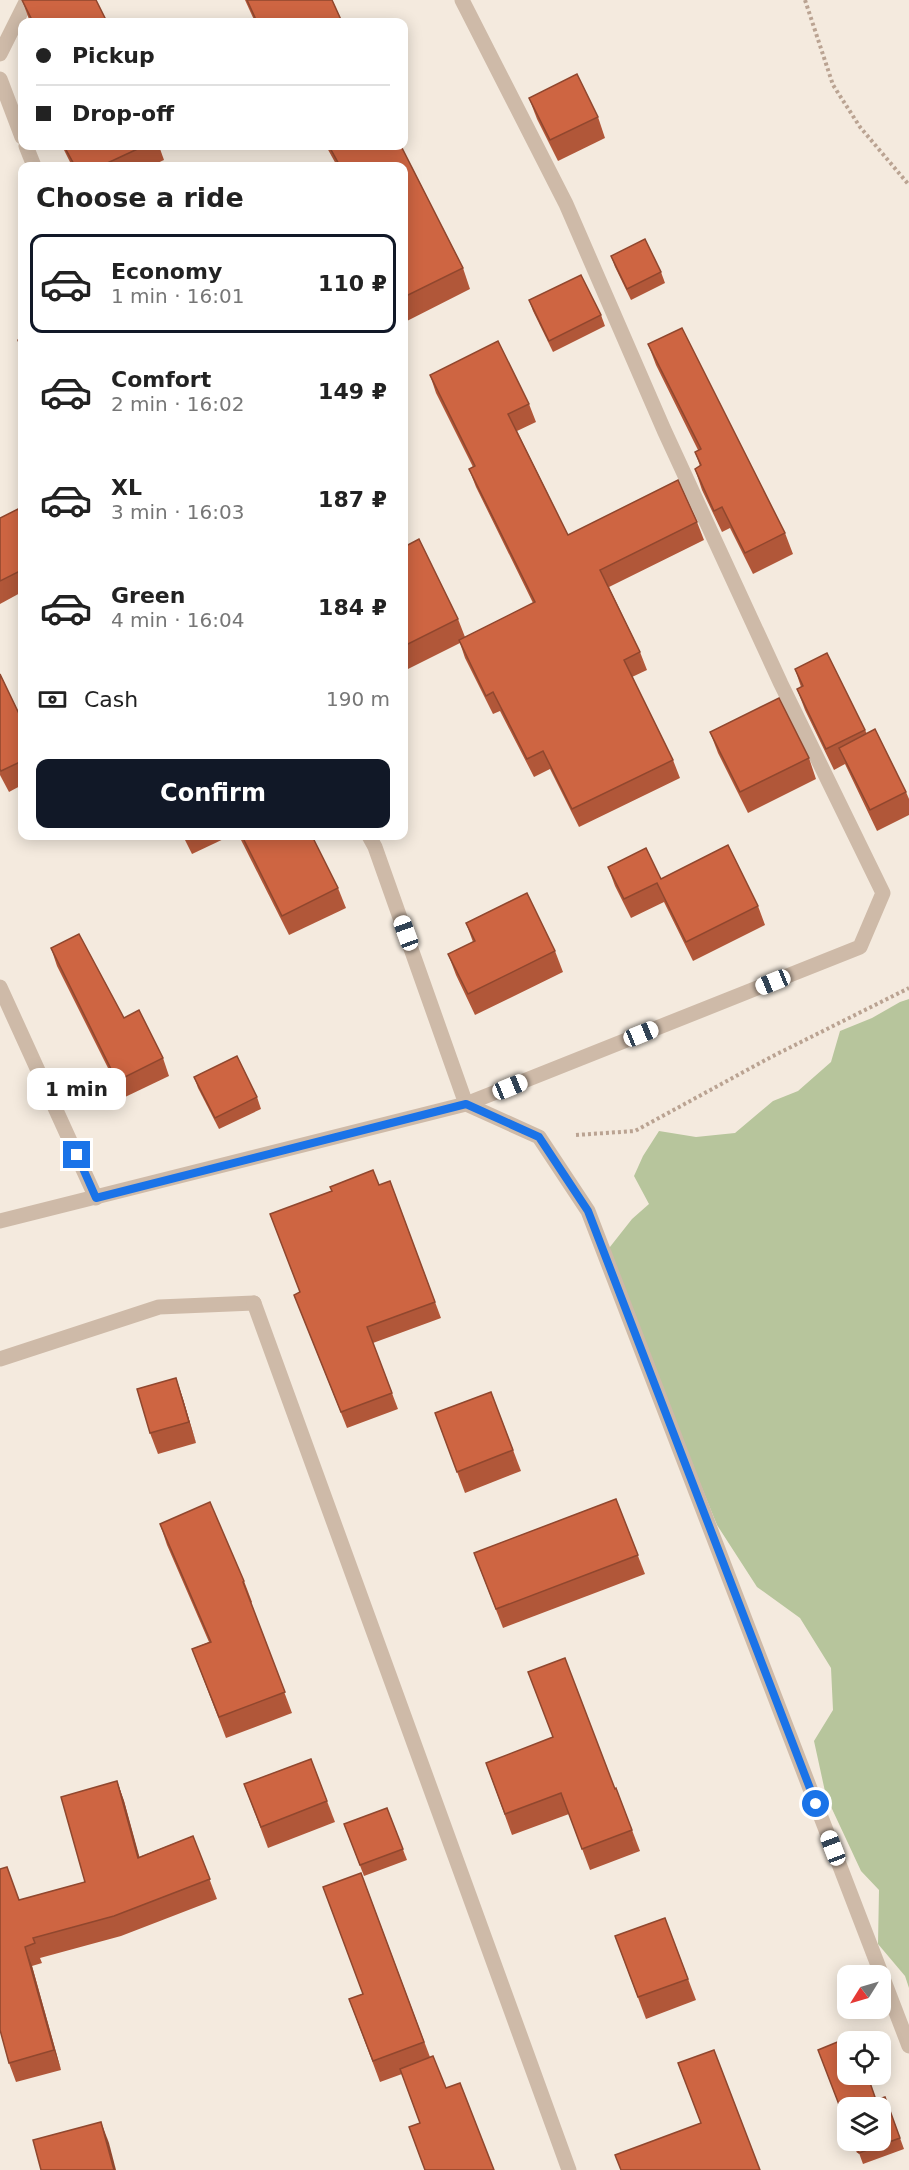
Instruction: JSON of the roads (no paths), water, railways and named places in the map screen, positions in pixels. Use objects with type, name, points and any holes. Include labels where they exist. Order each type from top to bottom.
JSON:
[{"type":"street","points":[[0,54],[27,0]]},
{"type":"street","points":[[0,1221],[466,1104],[860,947],[883,892],[752,620],[664,430],[566,204],[462,0]]},
{"type":"street","points":[[0,79],[18,126]]},
{"type":"street","points":[[371,840],[466,1104],[539,1137],[588,1211],[909,2046]]},
{"type":"street","points":[[0,987],[96,1198]]},
{"type":"street","points":[[0,1359],[159,1307],[254,1303],[569,2170]]}]
